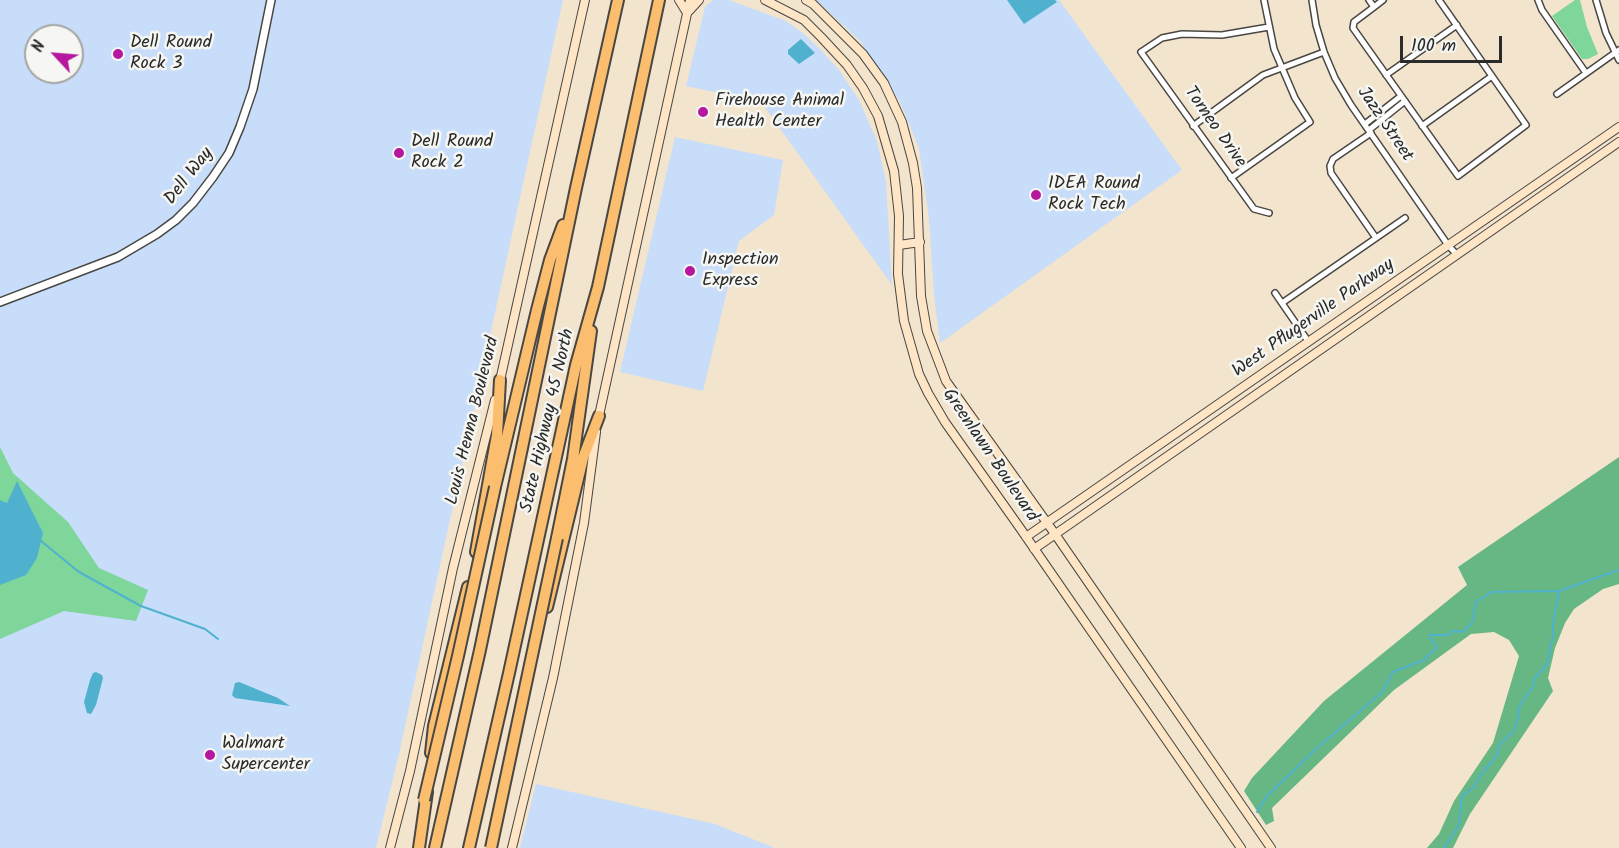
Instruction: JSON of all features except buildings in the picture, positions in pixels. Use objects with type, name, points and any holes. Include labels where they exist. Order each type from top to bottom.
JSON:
[{"type":"highway","name":"State Highway 45 North","points":[[469,848],[576,365],[598,286],[659,0]]},
{"type":"highway","name":"State Highway 45 North","points":[[435,848],[618,1]]},
{"type":"highway","points":[[412,848],[550,260],[576,188]]},
{"type":"highway","points":[[490,848],[573,459],[598,286]]},
{"type":"highway","points":[[419,848],[434,726],[470,581],[497,435],[500,380]]},
{"type":"highway","points":[[490,848],[517,744],[583,458],[598,416]]},
{"type":"main road","name":"Louis Henna Boulevard","points":[[390,848],[410,771],[453,568],[500,380],[585,0]]},
{"type":"main road","points":[[679,0],[687,13]]},
{"type":"main road","points":[[512,848],[552,678],[584,523],[598,416],[690,0]]},
{"type":"main road","points":[[687,13],[699,0]]},
{"type":"main road","name":"Greenlawn Boulevard","points":[[765,0],[804,20],[847,65],[863,88],[883,128],[894,171],[899,216],[898,274],[904,321],[919,374],[928,393],[945,422],[1241,848]]},
{"type":"main road","name":"Greenlawn Boulevard","points":[[806,0],[813,4],[863,54],[884,83],[902,122],[917,188],[921,296],[927,331],[946,381],[1055,534],[1271,848]]},
{"type":"main road","name":"West Pflugerville Parkway","points":[[1026,537],[1619,127]]},
{"type":"main road","name":"West Pflugerville Parkway","points":[[1034,549],[1619,142]]},
{"type":"main road","points":[[899,245],[920,242]]},
{"type":"main road","points":[[1245,384],[1253,396]]},
{"type":"street","name":"Dell Way","points":[[0,302],[118,257],[157,234],[193,203],[229,153],[240,127],[253,88],[271,0]]},
{"type":"street","points":[[1231,178],[1310,122],[1295,98],[1281,68],[1274,49],[1264,0]]},
{"type":"street","name":"Jazz Street","points":[[1312,0],[1316,25],[1335,78],[1351,105],[1457,255]]},
{"type":"street","points":[[1369,0],[1374,7]]},
{"type":"street","points":[[1383,0],[1354,22],[1353,28],[1458,176],[1526,125],[1439,0]]},
{"type":"street","points":[[1538,0],[1586,73]]},
{"type":"street","points":[[1596,0],[1603,24],[1619,60]]},
{"type":"street","points":[[1386,75],[1456,25]]},
{"type":"street","name":"Torneo Drive","points":[[1269,27],[1222,35],[1182,34],[1162,38],[1141,52],[1254,209],[1269,213]]},
{"type":"street","points":[[1193,126],[1263,75],[1324,52]]},
{"type":"street","points":[[1557,94],[1617,52]]},
{"type":"street","points":[[1422,126],[1492,75]]},
{"type":"street","points":[[1365,124],[1385,113],[1403,99]]},
{"type":"street","points":[[1376,238],[1331,173],[1330,166],[1333,159],[1370,131],[1385,113]]},
{"type":"street","points":[[1282,303],[1405,218]]},
{"type":"street","points":[[1275,293],[1308,341]]},
{"type":"shaded area","points":[[0,0],[563,0],[399,754],[376,848],[0,848]]},
{"type":"shaded area","points":[[713,0],[729,0],[786,21],[821,50],[839,70],[859,100],[877,141],[886,182],[892,285],[761,102],[686,86],[705,7]]},
{"type":"shaded area","name":"IDEA Round Rock Tech","points":[[816,0],[1059,0],[1182,170],[940,343],[929,219],[919,148],[900,102],[860,41]]},
{"type":"shaded area","points":[[675,137],[783,160],[774,215],[739,241],[703,391],[620,372]]},
{"type":"shaded area","points":[[536,784],[715,824],[775,848],[520,848]]},
{"type":"green space","points":[[1575,0],[1580,0],[1587,27],[1598,54],[1588,59],[1582,59],[1552,16]]},
{"type":"green space","points":[[0,447],[13,473],[68,522],[99,568],[148,590],[136,621],[64,611],[0,639]]},
{"type":"green space","points":[[1619,457],[1619,584],[1603,589],[1574,609],[1565,623],[1555,648],[1548,678],[1553,691],[1470,814],[1453,848],[1427,848],[1439,834],[1454,801],[1493,743],[1519,656],[1509,640],[1494,632],[1471,634],[1394,690],[1272,808],[1274,821],[1266,825],[1244,791],[1252,778],[1324,701],[1467,585],[1458,567]]},
{"type":"water","points":[[1007,0],[1055,0],[1057,2],[1024,24]]},
{"type":"water","points":[[801,39],[815,53],[799,64],[788,54],[788,50]]},
{"type":"water","points":[[17,481],[43,533],[37,558],[26,575],[0,585],[0,500],[7,503]]},
{"type":"water","points":[[96,672],[103,678],[96,705],[91,714],[87,713],[84,702],[90,680]]},
{"type":"water","points":[[239,682],[278,698],[290,706],[235,698],[232,695],[235,683]]},
{"type":"waterway","points":[[41,541],[79,572],[141,606],[205,629],[218,639]]},
{"type":"waterway","points":[[1257,812],[1267,796],[1316,749],[1382,692],[1393,672],[1424,660],[1437,647],[1430,635],[1448,635],[1453,631],[1463,632],[1472,623],[1476,602],[1491,592],[1559,591],[1619,570]]},
{"type":"waterway","points":[[1444,848],[1459,825],[1462,796],[1474,787],[1497,755],[1500,744],[1514,731],[1520,705],[1532,688],[1535,678],[1547,664],[1559,591]]},
{"type":"place","name":"Dell Round Rock 3","points":[[118,54]]},
{"type":"place","name":"Firehouse Animal Health Center","points":[[703,112]]},
{"type":"place","name":"Dell Round Rock 2","points":[[399,153]]},
{"type":"place","name":"IDEA Round Rock Tech","points":[[1036,195]]},
{"type":"place","name":"Inspection Express","points":[[690,271]]},
{"type":"place","name":"Walmart Supercenter","points":[[210,755]]}]
